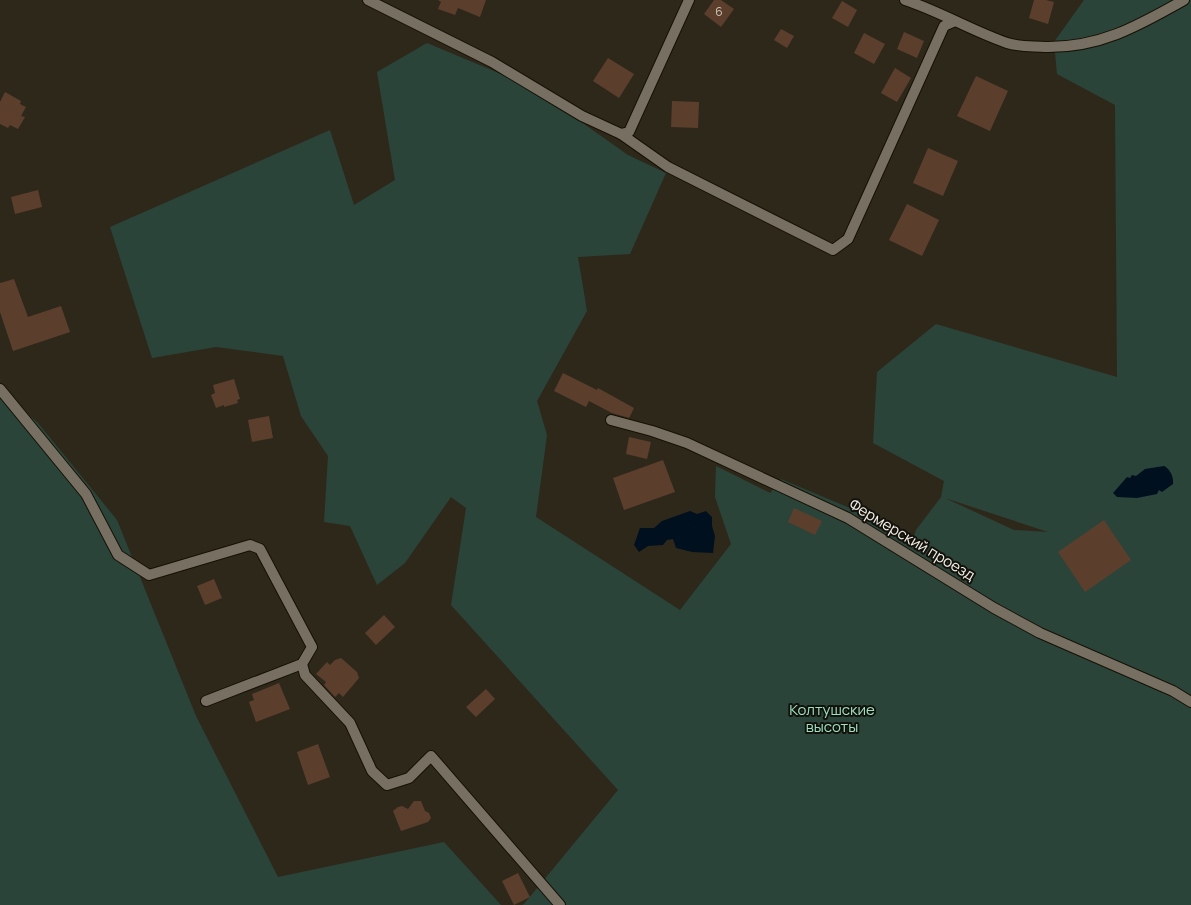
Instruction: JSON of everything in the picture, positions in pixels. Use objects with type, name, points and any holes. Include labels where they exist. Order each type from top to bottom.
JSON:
[{"type":"street","points":[[368,0],[492,62],[582,116],[621,134],[668,167],[833,250],[848,239],[944,26],[953,22]]},
{"type":"street","points":[[621,134],[629,132],[689,0]]},
{"type":"street","points":[[909,1],[953,22],[1008,43],[1025,46],[1065,47],[1107,38],[1132,29],[1184,0]]},
{"type":"street","points":[[0,389],[86,494],[118,555],[149,575],[250,545],[260,549],[312,647],[302,664],[206,701]]},
{"type":"street","name":"Фермерский проезд","points":[[611,420],[687,443],[848,518],[994,608],[1040,633],[1173,691],[1191,702]]},
{"type":"street","points":[[302,664],[305,675],[350,723],[372,771],[387,785],[410,778],[431,756],[560,905]]},
{"type":"green space","name":"Колтушские высоты","points":[[1084,0],[1191,0],[1191,905],[522,905],[618,790],[451,605],[466,508],[451,497],[405,563],[377,585],[350,526],[324,522],[328,456],[301,416],[283,356],[216,347],[152,358],[110,227],[330,130],[354,205],[395,180],[377,72],[427,43],[530,86],[628,155],[666,173],[630,254],[578,257],[587,311],[537,401],[547,435],[536,517],[680,610],[731,544],[715,497],[716,466],[770,493],[781,479],[852,509],[911,547],[916,530],[941,497],[944,481],[873,443],[877,372],[936,324],[1117,377],[1115,105],[1057,74],[1054,42]],"holes":[[[947,499],[1048,532],[1014,530]]]},
{"type":"green space","points":[[0,390],[38,423],[117,520],[196,716],[278,877],[444,842],[501,905],[0,905]]},
{"type":"water","points":[[1164,466],[1171,473],[1173,484],[1162,492],[1159,490],[1157,494],[1137,498],[1117,497],[1113,493],[1127,477],[1136,476],[1145,469]]},
{"type":"water","points":[[690,511],[697,514],[706,511],[712,517],[715,536],[713,553],[692,552],[676,548],[673,539],[667,540],[663,545],[648,546],[639,552],[634,545],[640,528],[654,528],[662,521]]},
{"type":"building","points":[[438,0],[486,0],[480,17],[458,8],[455,15],[438,9],[441,2]]},
{"type":"building","points":[[714,0],[721,0],[734,9],[721,27],[704,14]]},
{"type":"building","points":[[1034,0],[1054,2],[1048,24],[1029,18]]},
{"type":"building","points":[[842,1],[857,10],[848,27],[832,18]]},
{"type":"building","points":[[781,29],[794,36],[787,48],[774,40]]},
{"type":"building","points":[[904,32],[924,41],[917,58],[897,49]]},
{"type":"building","points":[[864,33],[885,44],[874,64],[854,53]]},
{"type":"building","points":[[608,58],[634,74],[619,98],[593,81]]},
{"type":"building","points":[[895,68],[911,78],[897,102],[881,93]]},
{"type":"building","points":[[976,76],[1008,91],[990,131],[957,116]]},
{"type":"building","points":[[5,92],[21,101],[20,104],[26,107],[21,116],[25,117],[18,129],[10,125],[8,128],[0,124],[0,102]]},
{"type":"building","points":[[672,101],[699,102],[698,128],[671,127]]},
{"type":"building","points":[[928,148],[958,161],[943,196],[913,183]]},
{"type":"building","points":[[38,190],[42,207],[15,214],[11,197]]},
{"type":"building","points":[[907,204],[939,220],[922,256],[889,240]]},
{"type":"building","points":[[14,279],[28,317],[61,306],[70,332],[13,351],[0,312],[0,283]]},
{"type":"building","points":[[563,373],[597,390],[598,388],[634,408],[629,418],[612,413],[589,401],[586,407],[554,391]]},
{"type":"building","points":[[234,379],[240,399],[237,400],[238,403],[216,408],[211,395],[215,393],[213,385]]},
{"type":"building","points":[[269,416],[273,438],[252,442],[248,420]]},
{"type":"building","points":[[629,437],[651,442],[647,459],[626,454]]},
{"type":"building","points":[[663,460],[675,492],[624,510],[613,478]]},
{"type":"building","points":[[794,508],[822,521],[815,535],[788,522]]},
{"type":"building","points":[[1104,520],[1131,560],[1085,592],[1058,552]]},
{"type":"building","points":[[214,579],[222,598],[205,605],[197,586]]},
{"type":"building","points":[[384,615],[395,627],[376,645],[365,633]]},
{"type":"building","points":[[341,658],[357,672],[359,678],[343,697],[339,693],[335,697],[324,685],[326,682],[316,674],[327,662],[330,665],[335,660]]},
{"type":"building","points":[[279,683],[290,709],[256,722],[249,702],[254,700],[252,694]]},
{"type":"building","points":[[486,689],[495,699],[476,717],[466,707]]},
{"type":"building","points":[[318,744],[330,777],[308,785],[297,752]]},
{"type":"building","points":[[414,801],[421,801],[425,811],[429,813],[431,818],[428,822],[401,831],[393,811],[402,806],[408,809]]},
{"type":"building","points":[[518,873],[530,897],[514,905],[502,881]]}]
